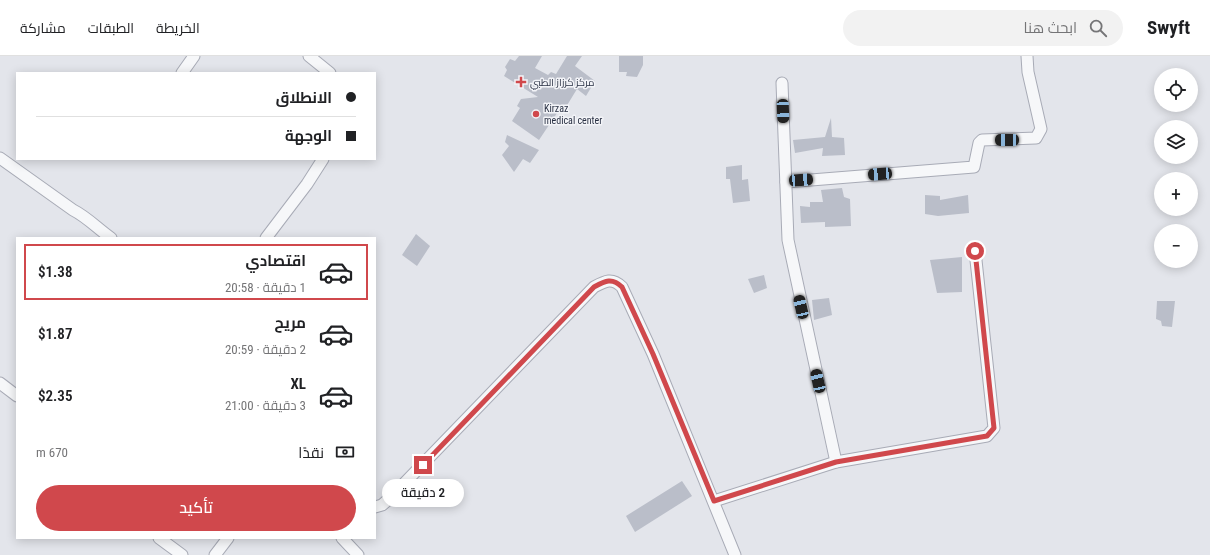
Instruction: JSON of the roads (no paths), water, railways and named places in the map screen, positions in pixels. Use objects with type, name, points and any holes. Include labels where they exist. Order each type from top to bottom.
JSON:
[{"type":"street","points":[[183,72],[194,56]]},
{"type":"street","points":[[309,56],[329,72]]},
{"type":"street","points":[[786,182],[974,167],[979,143],[982,140],[1036,138],[1041,129],[1028,72],[1027,56]]},
{"type":"street","points":[[782,83],[788,240],[797,292],[836,462]]},
{"type":"street","points":[[0,158],[73,210],[83,215],[88,221],[110,237]]},
{"type":"street","points":[[267,237],[307,184],[322,160]]},
{"type":"street","points":[[714,501],[836,462],[987,436],[994,428],[975,251]]},
{"type":"street","points":[[376,507],[382,505],[390,498],[594,287],[606,280],[612,280],[622,287],[653,354],[735,555]]},
{"type":"street","points":[[0,383],[16,395]]},
{"type":"street","points":[[160,539],[182,555]]},
{"type":"street","points":[[216,555],[227,539]]},
{"type":"street","points":[[343,539],[358,555]]},
{"type":"place","name":"مركز كرزاز الطبي","points":[[521,82]]},
{"type":"place","name":"Kirzaz medical center","points":[[536,114]]}]
